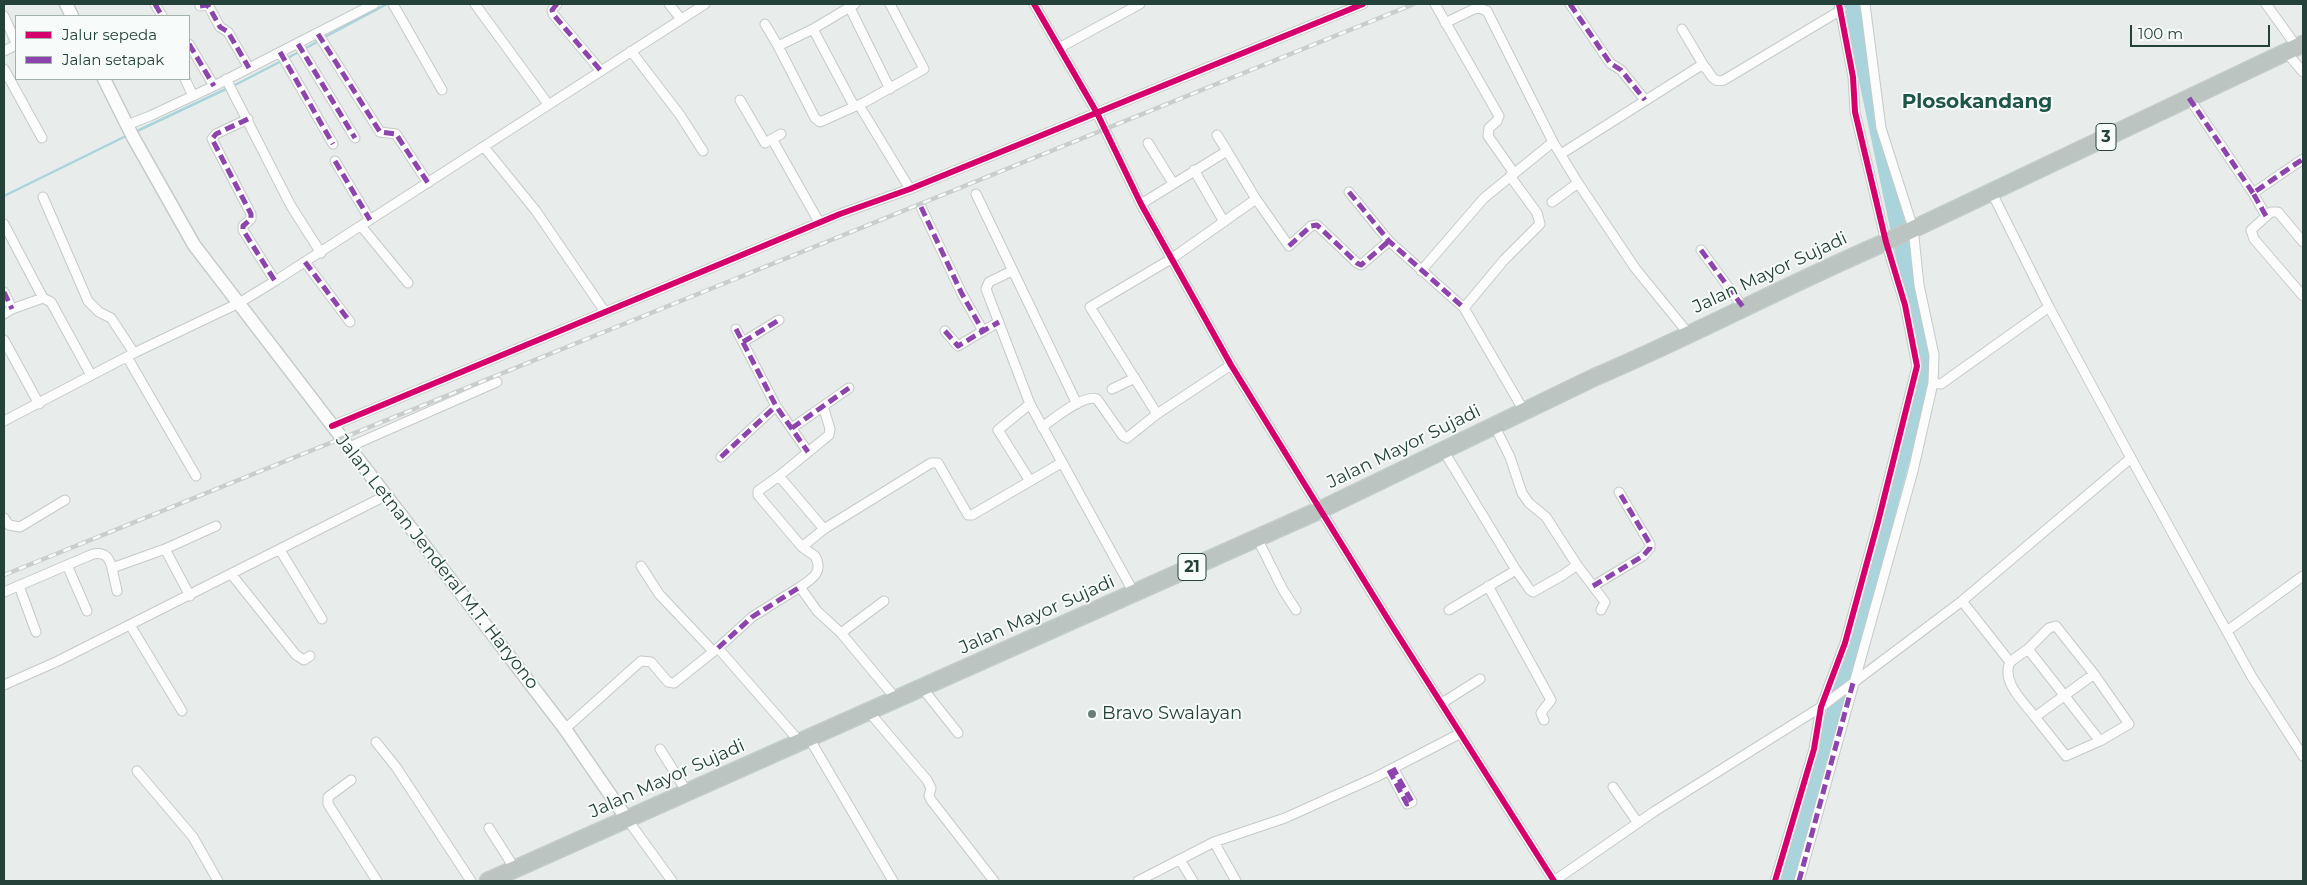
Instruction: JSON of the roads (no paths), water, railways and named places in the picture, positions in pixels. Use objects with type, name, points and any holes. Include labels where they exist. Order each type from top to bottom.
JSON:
[{"type":"highway","name":"Jalan Mayor Sujadi","points":[[488,881],[1320,510],[1820,270],[1888,241],[2295,48]]},
{"type":"main road","name":"Jalan Letnan Jenderal M.T. Haryono","points":[[104,80],[129,130],[194,245],[565,728],[627,819]]},
{"type":"street","points":[[155,4],[161,15]]},
{"type":"street","points":[[200,6],[206,4],[209,7],[220,27],[228,32],[248,68]]},
{"type":"street","points":[[129,130],[214,86],[229,84],[248,68],[299,46],[321,39],[374,4]]},
{"type":"street","points":[[394,4],[442,90]]},
{"type":"street","points":[[474,4],[548,104]]},
{"type":"street","points":[[557,4],[552,10],[553,14],[601,71]]},
{"type":"street","points":[[669,4],[681,19]]},
{"type":"street","points":[[4,421],[130,355],[239,302],[275,281],[705,4]]},
{"type":"street","points":[[765,24],[818,121],[822,122],[858,108],[923,70],[925,67],[890,4]]},
{"type":"street","points":[[1034,4],[1097,113],[1141,204],[1231,365],[1554,881],[1638,823],[1851,684],[1962,601],[2131,458]]},
{"type":"street","points":[[1059,48],[1140,4]]},
{"type":"street","points":[[332,426],[819,222],[910,189],[1363,4]]},
{"type":"street","points":[[1435,4],[1499,116],[1497,121],[1489,128],[1488,136],[1537,213],[1540,224],[1504,260],[1464,308]]},
{"type":"street","points":[[1570,4],[1610,63],[1621,70],[1645,100]]},
{"type":"street","points":[[1800,881],[1851,684],[1913,471],[1933,383],[1934,355],[1919,285],[1911,229],[1881,128],[1865,4]]},
{"type":"street","points":[[2266,4],[2295,48],[2303,72]]},
{"type":"street","points":[[778,46],[813,29],[851,5],[890,89]]},
{"type":"street","points":[[1682,29],[1704,66],[1714,80],[1718,82],[1840,7],[1853,77],[1855,112],[1904,305],[1917,366],[1845,643],[1823,704],[1814,749],[1775,881]]},
{"type":"street","points":[[1445,23],[1474,9],[1484,8],[1487,11],[1553,142],[1635,268],[1688,333]]},
{"type":"street","points":[[4,16],[15,42]]},
{"type":"street","points":[[813,29],[858,108],[910,189]]},
{"type":"street","points":[[321,39],[380,132],[396,134],[428,183]]},
{"type":"street","points":[[4,51],[15,45]]},
{"type":"street","points":[[190,46],[214,86]]},
{"type":"street","points":[[299,46],[355,138]]},
{"type":"street","points":[[631,51],[680,115],[703,151]]},
{"type":"street","points":[[281,55],[333,144]]},
{"type":"street","points":[[1561,154],[1700,66],[1704,66]]},
{"type":"street","points":[[4,69],[42,138]]},
{"type":"street","points":[[185,80],[193,96]]},
{"type":"street","points":[[229,84],[291,206],[321,253]]},
{"type":"street","points":[[2189,98],[2254,193],[2266,216]]},
{"type":"street","points":[[740,100],[765,143],[781,134]]},
{"type":"street","points":[[248,119],[216,134],[212,139],[251,214],[252,219],[243,226],[243,230],[275,281]]},
{"type":"street","points":[[1217,135],[1256,200],[1289,246],[1311,226],[1317,225],[1357,263],[1361,264],[1389,241]]},
{"type":"street","points":[[772,139],[819,222]]},
{"type":"street","points":[[1148,142],[1172,182]]},
{"type":"street","points":[[1422,272],[1477,206],[1512,174],[1553,142]]},
{"type":"street","points":[[484,147],[536,211],[605,312]]},
{"type":"street","points":[[1141,204],[1172,182],[1226,150]]},
{"type":"street","points":[[2254,193],[2303,159]]},
{"type":"street","points":[[335,161],[370,220]]},
{"type":"street","points":[[1194,170],[1224,222]]},
{"type":"street","points":[[1552,202],[1578,182]]},
{"type":"street","points":[[1991,191],[2049,307],[2131,458],[2252,677],[2303,756]]},
{"type":"street","points":[[1349,192],[1389,241],[1464,308],[1524,411]]},
{"type":"street","points":[[976,194],[1076,404]]},
{"type":"street","points":[[43,197],[88,301],[99,312],[111,318],[196,476]]},
{"type":"street","points":[[1157,414],[1090,307],[1171,259],[1256,200]]},
{"type":"street","points":[[921,207],[962,294],[983,331]]},
{"type":"street","points":[[2303,242],[2278,212],[2271,212],[2266,216],[2254,226],[2251,234],[2303,296]]},
{"type":"street","points":[[4,224],[43,298],[51,302],[91,375]]},
{"type":"street","points":[[361,226],[408,283]]},
{"type":"street","points":[[1702,250],[1743,307]]},
{"type":"street","points":[[306,262],[350,322]]},
{"type":"street","points":[[1012,271],[986,285],[1030,404],[1134,593]]},
{"type":"street","points":[[4,292],[12,309]]},
{"type":"street","points":[[4,314],[12,309],[43,298]]},
{"type":"street","points":[[1933,383],[1941,384],[2049,307]]},
{"type":"street","points":[[743,342],[779,320]]},
{"type":"street","points":[[944,331],[958,346],[1000,322]]},
{"type":"street","points":[[736,329],[776,406],[808,452]]},
{"type":"street","points":[[4,340],[38,404]]},
{"type":"street","points":[[1042,428],[1076,404],[1089,398],[1097,399],[1123,436],[1127,438],[1157,414],[1231,365]]},
{"type":"street","points":[[1112,389],[1135,378]]},
{"type":"street","points":[[349,447],[497,382]]},
{"type":"street","points":[[792,428],[849,388]]},
{"type":"street","points":[[1030,404],[998,430],[1030,481]]},
{"type":"street","points":[[721,457],[776,406]]},
{"type":"street","points":[[565,728],[641,661],[651,662],[668,682],[674,683],[752,617],[816,576],[819,570],[815,556],[802,547],[758,496],[758,491],[829,435],[830,429],[823,406]]},
{"type":"street","points":[[1494,425],[1510,457],[1522,493],[1529,503],[1546,517],[1577,565],[1605,602],[1601,610]]},
{"type":"street","points":[[1443,450],[1530,590],[1533,592],[1564,575],[1577,565]]},
{"type":"street","points":[[802,547],[824,529],[931,463],[938,464],[968,515],[972,515],[1061,463]]},
{"type":"street","points":[[779,476],[824,529]]},
{"type":"street","points":[[1592,586],[1643,556],[1650,548],[1650,544],[1619,492]]},
{"type":"street","points":[[4,685],[190,596],[385,496]]},
{"type":"street","points":[[4,518],[9,526],[20,527],[65,500]]},
{"type":"street","points":[[112,568],[165,549],[216,526]]},
{"type":"street","points":[[1257,538],[1283,590],[1296,610]]},
{"type":"street","points":[[165,549],[190,596]]},
{"type":"street","points":[[280,550],[322,619]]},
{"type":"street","points":[[4,592],[98,553],[107,556],[112,568],[117,591]]},
{"type":"street","points":[[67,565],[87,611]]},
{"type":"street","points":[[641,566],[659,594],[804,740],[893,881]]},
{"type":"street","points":[[1449,610],[1516,570]]},
{"type":"street","points":[[232,575],[296,655],[304,660],[310,656]]},
{"type":"street","points":[[2228,631],[2303,576]]},
{"type":"street","points":[[19,586],[36,632]]},
{"type":"street","points":[[1488,586],[1551,700],[1542,710],[1541,713],[1544,720]]},
{"type":"street","points":[[800,587],[817,610],[841,634],[897,700]]},
{"type":"street","points":[[841,634],[884,601]]},
{"type":"street","points":[[1962,601],[2010,662]]},
{"type":"street","points":[[130,625],[182,711]]},
{"type":"street","points":[[2056,626],[2129,722],[2127,726],[2066,756],[2008,679],[2006,670],[2010,662],[2028,649],[2049,628],[2056,626]]},
{"type":"street","points":[[2028,649],[2100,740]]},
{"type":"street","points":[[2035,717],[2094,674]]},
{"type":"street","points":[[1442,702],[1480,679]]},
{"type":"street","points":[[922,689],[958,733]]},
{"type":"street","points":[[869,712],[926,780],[931,788],[929,796],[931,800],[994,881]]},
{"type":"street","points":[[1138,881],[1214,842],[1285,818],[1391,769],[1461,733]]},
{"type":"street","points":[[376,742],[396,767],[471,881]]},
{"type":"street","points":[[660,749],[687,792]]},
{"type":"street","points":[[137,771],[192,837],[218,881]]},
{"type":"street","points":[[351,780],[328,798],[328,804],[377,881]]},
{"type":"street","points":[[1613,788],[1638,823]]},
{"type":"street","points":[[627,819],[672,881]]},
{"type":"street","points":[[489,828],[515,869]]},
{"type":"street","points":[[1214,842],[1236,881]]},
{"type":"street","points":[[1180,860],[1193,881]]},
{"type":"waterway","points":[[323,38],[387,4]]},
{"type":"waterway","points":[[1785,881],[1799,845],[1927,365],[1851,4]]},
{"type":"waterway","points":[[304,49],[319,41]]},
{"type":"waterway","points":[[233,86],[299,52]]},
{"type":"waterway","points":[[135,132],[228,88]]},
{"type":"waterway","points":[[4,196],[128,135]]},
{"type":"railway","points":[[4,575],[1414,4]]},
{"type":"place","name":"Bravo Swalayan","points":[[1092,714]]},
{"type":"district","name":"Plosokandang","points":[[1977,102]]}]
